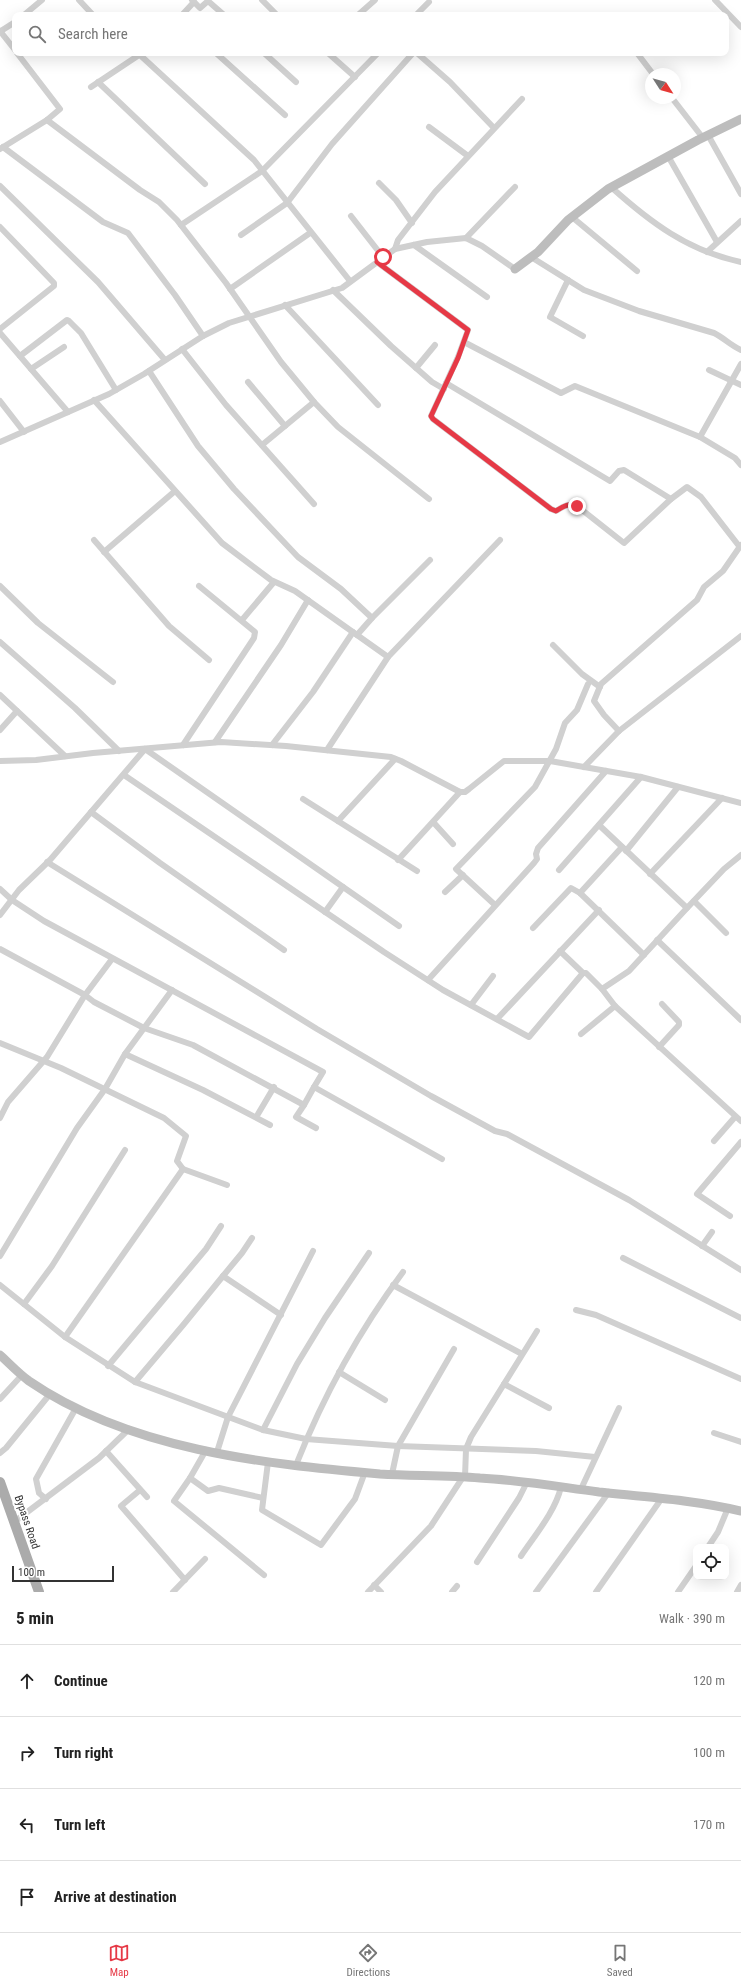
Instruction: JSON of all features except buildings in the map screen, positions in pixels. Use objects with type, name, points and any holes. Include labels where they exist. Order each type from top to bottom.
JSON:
[{"type":"main road","name":"Bypass Road","points":[[0,1482],[38,1592]]},
{"type":"street","points":[[28,12],[42,0]]},
{"type":"street","points":[[79,0],[88,12]]},
{"type":"street","points":[[262,0],[274,12]]},
{"type":"street","points":[[361,12],[374,0]]},
{"type":"street","points":[[715,0],[727,12]]},
{"type":"street","points":[[184,12],[193,1],[200,8],[208,1],[211,2],[221,12]]},
{"type":"street","points":[[419,12],[429,2]]},
{"type":"street","points":[[729,15],[741,27]]},
{"type":"street","points":[[12,24],[0,31],[12,46]]},
{"type":"street","points":[[19,56],[60,109],[47,120],[1,148],[103,222],[128,232],[175,295],[203,336]]},
{"type":"street","points":[[91,87],[137,56]]},
{"type":"street","points":[[140,56],[242,148],[350,281]]},
{"type":"street","points":[[219,56],[286,115]]},
{"type":"street","points":[[267,56],[296,82]]},
{"type":"street","points":[[332,56],[355,76]]},
{"type":"street","points":[[181,225],[262,171],[375,56]]},
{"type":"street","points":[[241,235],[287,203],[332,144],[410,56]]},
{"type":"street","points":[[420,56],[450,82],[494,128]]},
{"type":"street","points":[[639,56],[648,68]]},
{"type":"street","points":[[98,82],[205,184]]},
{"type":"street","points":[[395,249],[398,240],[435,192],[522,99]]},
{"type":"street","points":[[677,104],[706,136],[741,194]]},
{"type":"street","points":[[0,442],[116,390],[149,371],[203,336],[229,323],[342,288],[395,249],[466,238],[482,246],[515,270],[531,257],[572,217],[611,187],[741,119]]},
{"type":"street","points":[[47,120],[140,190],[159,202],[181,225],[250,316],[281,362],[314,402],[338,427],[429,499]]},
{"type":"street","points":[[429,127],[468,156]]},
{"type":"street","points":[[668,156],[717,242]]},
{"type":"street","points":[[379,183],[396,200],[412,223]]},
{"type":"street","points":[[0,186],[98,282],[166,360]]},
{"type":"street","points":[[466,238],[515,187]]},
{"type":"street","points":[[611,187],[650,220],[671,235],[718,257],[741,262]]},
{"type":"street","points":[[351,216],[383,257]]},
{"type":"street","points":[[572,217],[637,271]]},
{"type":"street","points":[[707,252],[741,221]]},
{"type":"street","points":[[0,227],[54,283],[54,286],[0,329]]},
{"type":"street","points":[[230,289],[310,233]]},
{"type":"street","points":[[414,245],[487,297]]},
{"type":"street","points":[[531,257],[584,290],[639,311],[714,332],[723,338],[729,345],[741,350]]},
{"type":"street","points":[[377,262],[468,330],[431,416],[433,419],[551,509],[556,511],[565,505],[570,504],[577,506],[624,543],[684,488],[690,488],[701,497],[740,545],[723,571],[704,587],[697,600],[601,684],[594,701],[604,715],[620,731]]},
{"type":"street","points":[[568,280],[550,317],[583,336]]},
{"type":"street","points":[[333,290],[432,382],[445,386],[610,481],[619,471],[624,470],[671,499]]},
{"type":"street","points":[[285,305],[378,405]]},
{"type":"street","points":[[20,356],[67,320],[81,333],[116,390]]},
{"type":"street","points":[[0,333],[68,412]]},
{"type":"street","points":[[464,342],[561,392],[575,386],[700,437],[735,458],[741,464]]},
{"type":"street","points":[[416,368],[435,345]]},
{"type":"street","points":[[31,369],[64,346]]},
{"type":"street","points":[[182,349],[226,405],[314,504]]},
{"type":"street","points":[[700,437],[741,364]]},
{"type":"street","points":[[709,370],[741,385]]},
{"type":"street","points":[[149,371],[198,446],[234,489],[298,557],[341,590],[372,618]]},
{"type":"street","points":[[248,382],[285,426]]},
{"type":"street","points":[[94,400],[222,543],[274,582],[295,591],[388,658]]},
{"type":"street","points":[[0,401],[24,432]]},
{"type":"street","points":[[262,445],[314,402]]},
{"type":"street","points":[[104,552],[175,491]]},
{"type":"street","points":[[94,540],[169,626],[209,660]]},
{"type":"street","points":[[327,750],[388,658],[500,540]]},
{"type":"street","points":[[272,745],[313,692],[355,633],[430,560]]},
{"type":"street","points":[[242,620],[274,582]]},
{"type":"street","points":[[0,586],[38,623],[113,682]]},
{"type":"street","points":[[183,745],[254,638],[255,632],[199,586]]},
{"type":"street","points":[[214,742],[277,651],[308,600]]},
{"type":"street","points":[[584,767],[620,731],[741,636]]},
{"type":"street","points":[[0,642],[75,708],[119,751]]},
{"type":"street","points":[[552,645],[560,651],[582,674],[600,687]]},
{"type":"street","points":[[495,905],[456,870],[535,787],[550,761],[565,722],[577,710],[588,684]]},
{"type":"street","points":[[0,695],[65,756]]},
{"type":"street","points":[[0,730],[17,712]]},
{"type":"street","points":[[0,761],[36,760],[214,742],[272,745],[327,750],[395,759],[460,792],[465,792],[504,761],[550,761],[641,777],[741,803]]},
{"type":"street","points":[[0,915],[19,890],[47,862],[145,749]]},
{"type":"street","points":[[145,749],[399,926]]},
{"type":"street","points":[[338,821],[395,759]]},
{"type":"street","points":[[428,980],[534,863],[537,859],[536,854],[538,848],[606,771]]},
{"type":"street","points":[[124,774],[428,980],[529,1037],[583,973]]},
{"type":"street","points":[[559,870],[641,777]]},
{"type":"street","points":[[580,893],[624,849],[678,787]]},
{"type":"street","points":[[398,860],[434,823],[460,792]]},
{"type":"street","points":[[650,874],[722,798]]},
{"type":"street","points":[[303,799],[417,871]]},
{"type":"street","points":[[91,812],[160,863],[284,950]]},
{"type":"street","points":[[434,823],[453,844]]},
{"type":"street","points":[[598,825],[687,908]]},
{"type":"street","points":[[602,989],[629,971],[687,908],[741,855]]},
{"type":"street","points":[[47,862],[390,1073],[495,1131],[507,1134],[629,1200],[741,1270]]},
{"type":"street","points":[[445,892],[462,875]]},
{"type":"street","points":[[326,912],[343,887]]},
{"type":"street","points":[[533,928],[571,888],[580,893],[599,910],[644,955]]},
{"type":"street","points":[[0,889],[12,900],[44,921],[323,1072],[296,1118],[316,1128]]},
{"type":"street","points":[[694,901],[726,933]]},
{"type":"street","points":[[497,1019],[599,910]]},
{"type":"street","points":[[658,940],[741,1020]]},
{"type":"street","points":[[0,949],[86,995],[94,1002],[144,1028],[193,1045],[304,1104]]},
{"type":"street","points":[[560,952],[583,973],[586,973],[602,989],[615,1006],[741,1121]]},
{"type":"street","points":[[0,1118],[8,1102],[44,1061],[86,995],[112,959]]},
{"type":"street","points":[[471,1005],[494,976]]},
{"type":"street","points":[[0,1256],[77,1128],[105,1089],[125,1054],[172,990]]},
{"type":"street","points":[[659,1047],[679,1025],[679,1022],[662,1004]]},
{"type":"street","points":[[581,1034],[615,1006]]},
{"type":"street","points":[[0,1043],[44,1061],[164,1118],[186,1136],[177,1160],[183,1169],[227,1185]]},
{"type":"street","points":[[125,1054],[203,1090],[270,1125]]},
{"type":"street","points":[[258,1114],[274,1087]]},
{"type":"street","points":[[314,1087],[442,1159]]},
{"type":"street","points":[[714,1142],[736,1117]]},
{"type":"street","points":[[730,1216],[697,1194],[741,1142]]},
{"type":"street","points":[[24,1304],[52,1266],[125,1150]]},
{"type":"street","points":[[65,1336],[183,1169]]},
{"type":"street","points":[[108,1366],[206,1248],[221,1226]]},
{"type":"street","points":[[702,1246],[712,1232]]},
{"type":"street","points":[[135,1382],[242,1253],[252,1238]]},
{"type":"street","points":[[217,1452],[228,1417],[313,1251]]},
{"type":"street","points":[[263,1430],[298,1364],[325,1318],[369,1253]]},
{"type":"street","points":[[623,1258],[741,1318]]},
{"type":"street","points":[[296,1465],[306,1439],[339,1372],[393,1285],[403,1272]]},
{"type":"street","points":[[223,1276],[281,1315]]},
{"type":"street","points":[[0,1285],[65,1336],[108,1366],[135,1382],[263,1430],[306,1439],[398,1446],[536,1451],[596,1457]]},
{"type":"street","points":[[393,1285],[522,1354]]},
{"type":"street","points":[[576,1310],[596,1315],[741,1379]]},
{"type":"street","points":[[368,1592],[431,1526],[464,1477],[466,1449],[471,1437],[537,1330]]},
{"type":"street","points":[[392,1474],[398,1446],[454,1349]]},
{"type":"street","points":[[0,1355],[22,1375],[50,1394],[76,1408],[100,1419],[164,1441],[206,1450],[268,1462],[296,1465],[392,1474],[464,1477],[527,1482],[688,1500],[741,1511]]},
{"type":"street","points":[[339,1372],[385,1400]]},
{"type":"street","points":[[0,1399],[22,1375]]},
{"type":"street","points":[[504,1384],[549,1408]]},
{"type":"street","points":[[0,1453],[6,1448],[50,1394]]},
{"type":"street","points":[[46,1499],[39,1493],[36,1479],[76,1408]]},
{"type":"street","points":[[581,1489],[619,1408]]},
{"type":"street","points":[[14,1522],[46,1499],[106,1451],[129,1429]]},
{"type":"street","points":[[714,1433],[741,1442]]},
{"type":"street","points":[[206,1450],[190,1478],[174,1501],[264,1575]]},
{"type":"street","points":[[106,1451],[147,1497]]},
{"type":"street","points":[[268,1462],[262,1510],[321,1545],[355,1499],[365,1472]]},
{"type":"street","points":[[190,1478],[208,1491],[219,1488],[264,1498]]},
{"type":"street","points":[[477,1562],[519,1498],[527,1482]]},
{"type":"street","points":[[521,1556],[552,1509],[561,1487]]},
{"type":"street","points":[[140,1490],[121,1506],[185,1580]]},
{"type":"street","points":[[536,1592],[609,1492]]},
{"type":"street","points":[[596,1592],[662,1498]]},
{"type":"street","points":[[710,1544],[718,1532],[728,1508]]},
{"type":"street","points":[[173,1592],[205,1559]]},
{"type":"street","points":[[678,1592],[693,1570]]},
{"type":"street","points":[[374,1585],[381,1592]]},
{"type":"street","points":[[737,1592],[741,1585]]},
{"type":"street","points":[[452,1592],[457,1586]]},
{"type":"route","points":[[383,257],[377,262],[468,330],[458,358],[431,416],[433,419],[551,509],[556,511],[565,505],[570,504],[577,506]]}]
